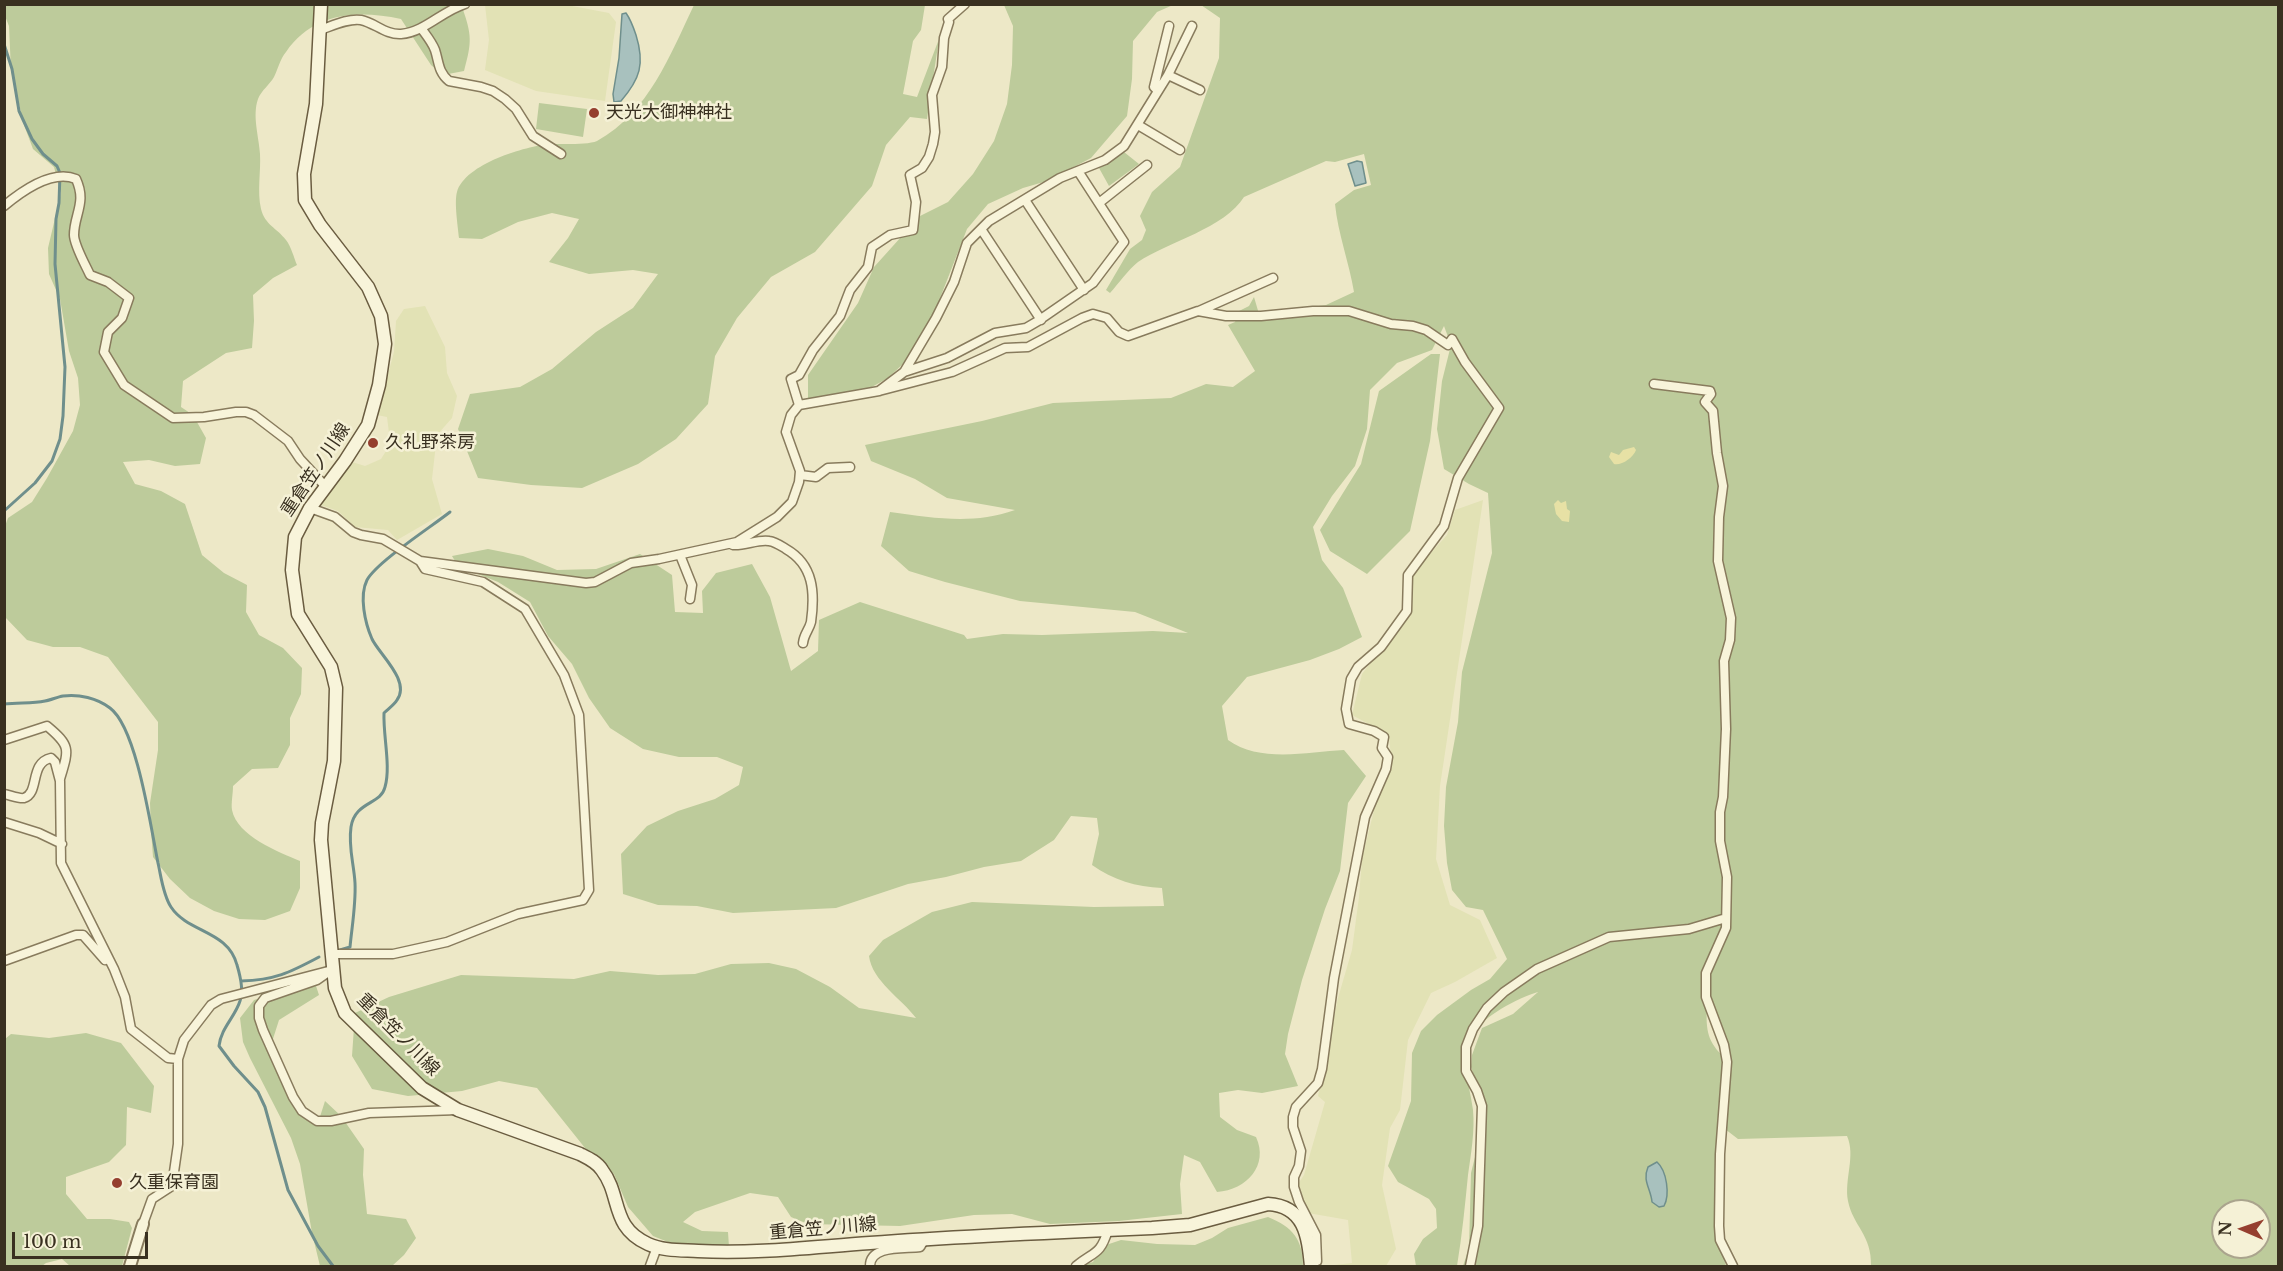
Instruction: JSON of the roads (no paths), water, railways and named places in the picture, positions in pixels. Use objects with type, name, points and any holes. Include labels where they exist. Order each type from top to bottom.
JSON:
[{"type":"main road","name":"重倉笠ノ川線","points":[[321,4],[316,104],[304,174],[305,200],[320,225],[368,286],[381,316],[385,344],[379,385],[368,425],[310,508],[295,537],[292,570],[298,614],[331,667],[336,688],[334,761],[321,840],[332,970],[335,988],[345,1013],[422,1088],[458,1110],[580,1154],[592,1161],[607,1177],[625,1225],[640,1240],[657,1247],[741,1253],[925,1239],[1190,1225],[1259,1206],[1275,1205],[1290,1211],[1304,1227],[1311,1264]]},
{"type":"street","points":[[320,30],[355,20],[363,21],[393,34],[402,34],[421,28],[442,14],[465,4]]},
{"type":"street","points":[[800,405],[791,379],[799,375],[813,350],[840,316],[854,284],[868,267],[872,247],[890,235],[913,230],[916,202],[910,175],[922,168],[928,157],[935,132],[932,95],[942,67],[948,20],[965,4]]},
{"type":"street","points":[[1158,91],[1154,87],[1169,26]]},
{"type":"street","points":[[904,372],[954,282],[968,243],[989,221],[1060,178],[1105,160],[1124,146],[1168,75],[1192,26]]},
{"type":"street","points":[[421,28],[431,42],[439,70],[444,77],[449,81],[493,91],[516,109],[533,136],[561,154]]},
{"type":"street","points":[[1168,75],[1200,90]]},
{"type":"street","points":[[1138,124],[1180,150]]},
{"type":"street","points":[[1099,203],[1147,165]]},
{"type":"street","points":[[879,391],[904,372],[947,358],[995,333],[1026,328],[1093,283],[1124,242],[1078,171]]},
{"type":"street","points":[[4,207],[19,193],[52,178],[68,176],[76,180],[81,189],[80,211],[74,237],[90,276],[108,282],[129,298],[122,318],[108,332],[104,352],[124,385],[173,418],[236,412],[254,415],[288,441],[300,459],[326,487]]},
{"type":"street","points":[[1025,200],[1084,290]]},
{"type":"street","points":[[981,229],[1041,320]]},
{"type":"street","points":[[310,508],[335,517],[361,536],[376,536],[420,561],[586,583],[595,582],[631,563],[737,542],[786,509],[792,502],[800,471],[786,432],[791,415],[800,405],[879,391],[952,372],[1005,348],[1028,347],[1093,314],[1107,318],[1119,332],[1128,336],[1198,311],[1273,278]]},
{"type":"street","points":[[1198,311],[1226,316],[1349,311],[1391,324],[1426,330],[1448,345],[1452,339],[1465,362],[1498,408],[1458,478],[1444,526],[1408,575],[1407,611],[1381,647],[1358,667],[1351,679],[1346,709],[1349,724],[1374,731],[1384,737],[1382,748],[1388,757],[1386,769],[1365,816],[1334,978],[1322,1069],[1318,1083],[1296,1107],[1293,1117],[1293,1127],[1301,1151],[1299,1166],[1294,1177],[1294,1187],[1316,1235],[1317,1261],[1311,1264]]},
{"type":"street","points":[[1654,384],[1710,391],[1711,394],[1705,402],[1713,411],[1717,453],[1724,486],[1719,517],[1718,561],[1731,618],[1730,640],[1724,661],[1726,729],[1719,841],[1727,877],[1726,928],[1706,974],[1707,998],[1724,1045],[1727,1062],[1720,1154],[1719,1226],[1720,1240],[1733,1266]]},
{"type":"street","points":[[800,475],[816,477],[828,468],[850,467]]},
{"type":"street","points":[[726,545],[767,540],[789,550],[803,561],[812,585],[811,624],[804,632],[803,643]]},
{"type":"street","points":[[680,555],[692,585],[690,599]]},
{"type":"street","points":[[331,954],[393,954],[447,942],[518,914],[583,900],[589,890],[579,715],[564,675],[525,609],[483,582],[425,569],[420,561]]},
{"type":"street","points":[[4,740],[47,726],[64,740],[66,750],[60,781],[61,863],[114,969],[125,997],[131,1029],[168,1058],[178,1059]]},
{"type":"street","points":[[4,794],[27,797],[31,793],[39,765],[43,760],[51,759],[55,762],[60,781]]},
{"type":"street","points":[[4,822],[39,833],[62,844]]},
{"type":"street","points":[[1470,1266],[1478,1226],[1482,1106],[1477,1090],[1466,1071],[1466,1047],[1473,1029],[1487,1008],[1504,992],[1538,969],[1609,937],[1689,929],[1726,918]]},
{"type":"street","points":[[4,961],[76,935],[83,935],[114,969]]},
{"type":"street","points":[[130,1266],[152,1199],[172,1186],[178,1144],[178,1059],[184,1040],[211,1005],[236,994],[332,970]]},
{"type":"street","points":[[332,970],[317,980],[264,998],[259,1006],[263,1030],[293,1097],[302,1111],[318,1121],[331,1121],[369,1113],[458,1110]]},
{"type":"street","points":[[1077,1266],[1098,1252],[1108,1230]]},
{"type":"street","points":[[870,1266],[871,1258],[875,1254],[882,1251],[920,1247],[925,1239]]},
{"type":"street","points":[[650,1266],[657,1247]]},
{"type":"water","points":[[626,13],[639,45],[639,71],[633,85],[621,101],[614,102],[622,14]]},
{"type":"water","points":[[1362,162],[1366,183],[1355,186],[1348,164]]},
{"type":"water","points":[[1657,1162],[1663,1171],[1667,1190],[1664,1206],[1659,1207],[1652,1202],[1646,1181],[1648,1167]]},
{"type":"waterway","points":[[4,44],[12,69],[19,111],[32,139],[43,154],[57,166],[60,173],[55,264],[65,367],[60,439],[52,461],[35,483],[4,511]]},
{"type":"waterway","points":[[340,950],[350,947],[354,907],[355,883],[351,827],[357,812],[383,793],[387,779],[384,713],[396,702],[400,693],[397,676],[369,633],[364,610],[365,586],[367,580],[382,564],[450,512]]},
{"type":"waterway","points":[[4,704],[40,702],[63,696],[81,696],[105,705],[120,719],[142,780],[161,879],[168,902],[178,916],[225,945],[237,965],[242,993],[238,1007],[222,1034],[219,1046],[258,1092],[265,1107],[288,1190],[318,1246],[333,1266]]},
{"type":"waterway","points":[[241,981],[282,975],[319,957]]},
{"type":"place","name":"天光大御神神社","points":[[594,113]]},
{"type":"place","name":"久礼野茶房","points":[[373,443]]},
{"type":"place","name":"久重保育園","points":[[117,1183]]}]
